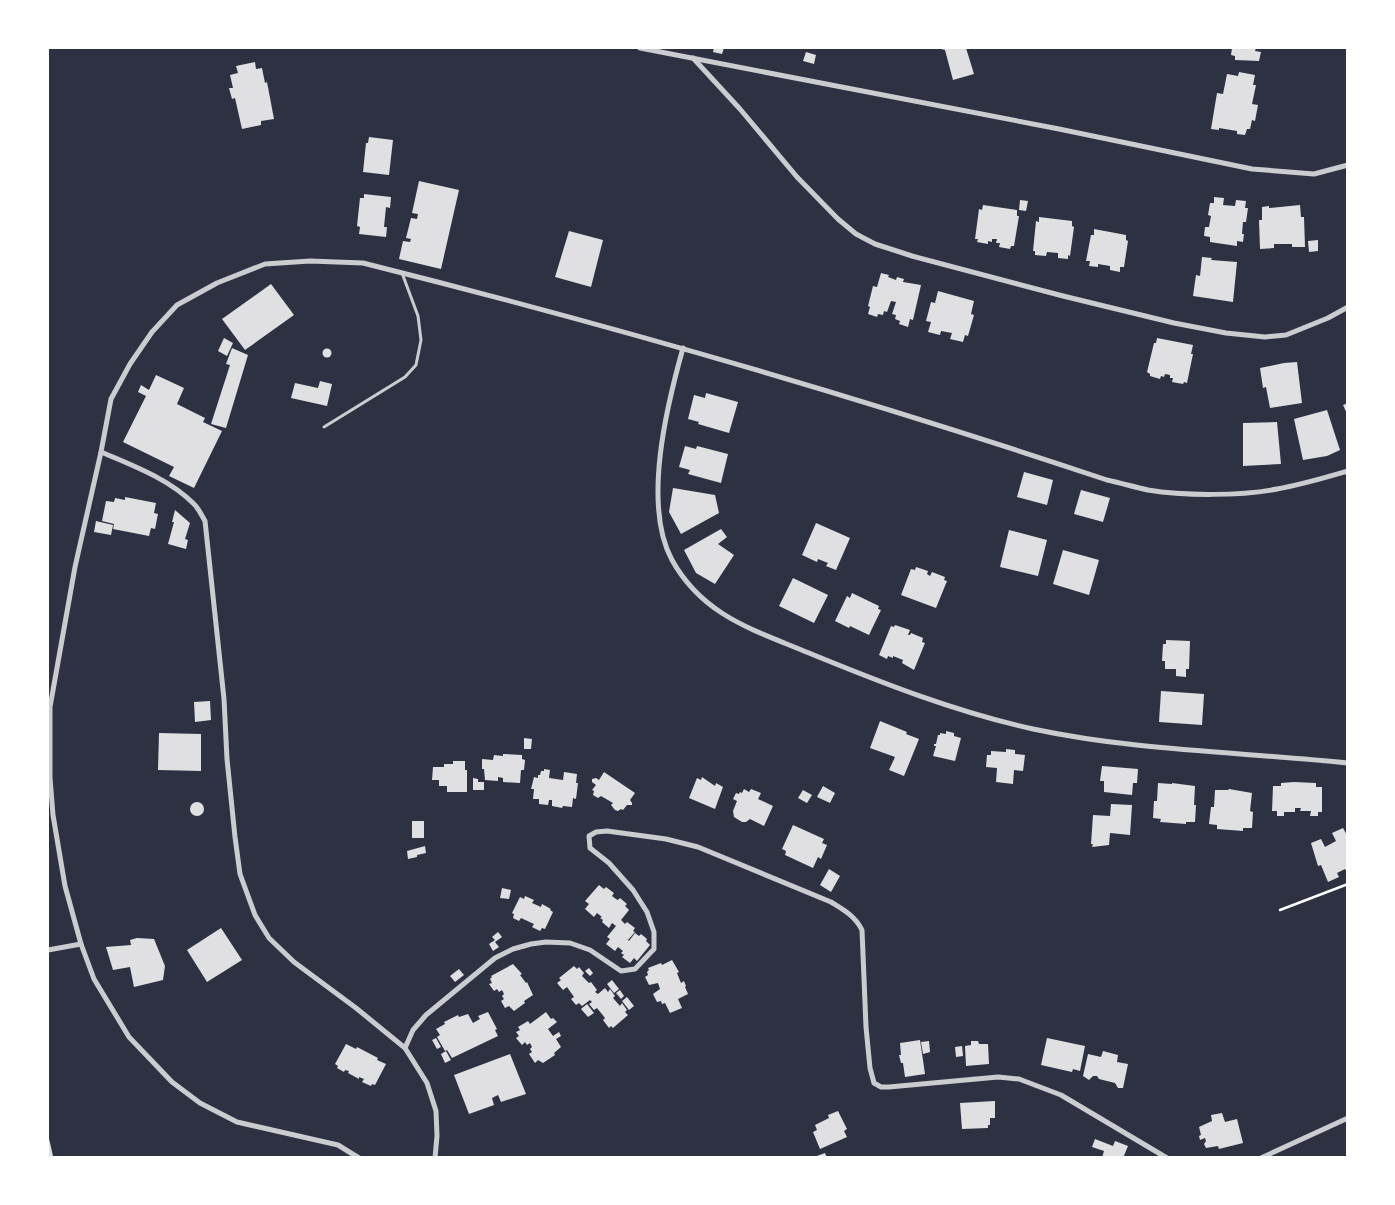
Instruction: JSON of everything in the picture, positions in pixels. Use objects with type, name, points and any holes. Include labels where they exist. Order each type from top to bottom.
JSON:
[{"type":"street","points":[[640,48],[1059,129],[1252,169],[1314,174],[1348,165]]},
{"type":"street","points":[[693,58],[740,109],[797,177],[838,219],[856,234],[875,244],[912,256],[1053,293],[1174,323],[1226,333],[1266,337],[1286,334],[1328,318],[1348,307]]},
{"type":"street","points":[[359,1158],[338,1145],[237,1122],[200,1103],[172,1082],[129,1037],[94,979],[81,944],[65,886],[52,815],[50,707],[73,576],[111,399],[135,356],[152,332],[178,305],[217,283],[265,264],[310,260],[362,263],[683,348],[858,400],[1107,480],[1149,490],[1180,493],[1238,494],[1276,490],[1348,471]]},
{"type":"street","points":[[683,348],[660,460],[657,496],[661,529],[671,559],[686,581],[707,604],[740,624],[900,689],[976,715],[1034,729],[1118,743],[1348,762]]},
{"type":"street","points":[[101,452],[140,468],[166,484],[196,506],[205,521],[224,700],[226,759],[240,874],[255,915],[269,938],[294,962],[356,1008],[405,1048],[427,1082],[436,1111],[438,1136],[435,1158]]},
{"type":"street","points":[[405,1048],[413,1030],[426,1014],[495,958],[513,949],[546,942],[570,943],[590,950],[621,971],[635,969],[654,949],[654,932],[647,912],[633,890],[609,863],[590,848],[588,840],[589,836],[596,832],[607,831],[641,835],[698,847],[831,902],[850,914],[858,922],[862,930],[866,1027],[870,1068],[874,1083],[881,1087],[889,1087],[998,1077],[1019,1079],[1062,1095],[1167,1158]]},
{"type":"street","points":[[48,950],[81,944]]},
{"type":"street","points":[[1261,1158],[1348,1118]]},
{"type":"lane","points":[[324,427],[405,377],[416,365],[420,340],[418,316],[402,273]]},
{"type":"path","points":[[1280,910],[1348,884]]},
{"type":"building","points":[[714,48],[724,48],[722,54],[713,52]]},
{"type":"building","points":[[937,48],[966,48],[974,74],[953,80],[945,50]]},
{"type":"building","points":[[1232,48],[1256,48],[1255,51],[1261,52],[1259,61],[1235,60],[1235,56],[1231,55]]},
{"type":"building","points":[[806,52],[816,55],[814,64],[803,61]]},
{"type":"building","points":[[255,62],[256,69],[262,68],[265,83],[267,82],[274,119],[261,121],[261,125],[242,129],[235,98],[232,99],[229,88],[233,88],[230,75],[238,73],[236,66]]},
{"type":"building","points":[[1239,72],[1255,75],[1253,85],[1256,85],[1252,104],[1258,105],[1255,121],[1252,120],[1250,129],[1247,129],[1245,135],[1237,134],[1237,131],[1219,128],[1219,130],[1211,129],[1217,93],[1223,94],[1227,74],[1238,76]]},
{"type":"building","points":[[369,137],[393,140],[389,175],[363,172],[366,143],[368,143]]},
{"type":"building","points":[[419,181],[459,190],[441,269],[399,259],[403,241],[410,242],[411,239],[406,238],[411,218],[417,219],[418,214],[412,213]]},
{"type":"building","points":[[364,194],[391,197],[390,208],[386,207],[384,227],[387,227],[386,237],[359,234],[360,227],[357,226],[360,198],[364,198]]},
{"type":"building","points":[[1214,197],[1224,198],[1223,205],[1235,206],[1236,200],[1246,201],[1245,208],[1248,208],[1246,222],[1243,222],[1243,242],[1237,241],[1237,246],[1210,242],[1210,237],[1204,236],[1205,227],[1209,227],[1211,216],[1208,215],[1210,203],[1214,203]]},
{"type":"building","points":[[1020,200],[1028,201],[1026,211],[1019,210]]},
{"type":"building","points":[[983,205],[1017,210],[1017,216],[1019,216],[1014,246],[1011,246],[1010,249],[999,247],[1000,243],[996,243],[997,239],[992,239],[992,242],[988,241],[988,244],[977,242],[978,239],[975,239],[979,209],[982,210]]},
{"type":"building","points":[[1300,205],[1301,217],[1304,217],[1305,247],[1292,247],[1292,244],[1274,244],[1274,248],[1260,249],[1259,220],[1262,220],[1262,207]]},
{"type":"building","points":[[1039,217],[1072,221],[1072,226],[1074,227],[1068,259],[1058,258],[1058,253],[1047,252],[1046,256],[1035,255],[1035,251],[1033,251],[1036,221],[1039,222]]},
{"type":"building","points":[[1094,229],[1126,235],[1126,240],[1128,241],[1124,267],[1120,267],[1120,272],[1110,270],[1110,266],[1098,264],[1098,267],[1089,266],[1090,261],[1086,261]]},
{"type":"building","points":[[569,231],[603,240],[591,287],[555,277]]},
{"type":"building","points":[[1318,240],[1318,251],[1309,252],[1308,241]]},
{"type":"building","points":[[1202,257],[1212,258],[1211,260],[1237,262],[1233,302],[1193,296],[1196,275],[1200,276]]},
{"type":"building","points":[[881,273],[889,275],[888,277],[896,280],[897,277],[904,279],[903,282],[921,285],[913,320],[910,319],[908,327],[899,324],[900,321],[895,319],[896,315],[892,314],[896,302],[891,301],[887,312],[884,311],[883,315],[878,314],[877,317],[868,314],[873,286],[877,287]]},
{"type":"building","points":[[271,284],[294,315],[245,350],[222,319]]},
{"type":"building","points":[[938,291],[974,301],[971,314],[974,315],[968,336],[965,335],[963,342],[950,339],[952,333],[941,331],[940,335],[928,332],[931,322],[926,321],[931,302],[935,303]]},
{"type":"building","points":[[224,338],[233,343],[227,356],[218,351]]},
{"type":"building","points":[[1157,338],[1193,345],[1187,383],[1172,382],[1173,378],[1165,374],[1160,379],[1150,376],[1147,372]]},
{"type":"building","points":[[232,348],[248,355],[226,428],[211,424],[230,365],[226,364]]},
{"type":"building","points":[[327,349],[331,353],[327,357],[323,353]]},
{"type":"building","points":[[1297,362],[1302,403],[1270,408],[1266,387],[1263,388],[1260,368]]},
{"type":"building","points":[[156,375],[184,388],[177,404],[205,418],[203,422],[222,431],[194,488],[169,476],[174,467],[123,442],[146,396],[138,392],[141,385],[149,390]]},
{"type":"building","points":[[320,381],[332,384],[327,406],[291,398],[295,383],[318,388]]},
{"type":"building","points":[[706,393],[738,402],[729,433],[698,424],[699,422],[688,419],[694,395],[705,398]]},
{"type":"building","points":[[1348,403],[1348,416],[1343,405]]},
{"type":"building","points":[[1327,410],[1340,450],[1327,456],[1303,460],[1294,419]]},
{"type":"building","points":[[1277,422],[1281,464],[1243,466],[1243,423]]},
{"type":"building","points":[[685,446],[696,449],[697,446],[728,454],[721,483],[688,474],[690,470],[679,467]]},
{"type":"building","points":[[1024,472],[1053,480],[1047,505],[1017,497]]},
{"type":"building","points":[[673,488],[715,495],[719,513],[681,534],[669,512]]},
{"type":"building","points":[[1081,490],[1110,498],[1103,522],[1074,514]]},
{"type":"building","points":[[125,497],[156,503],[154,513],[158,514],[155,529],[151,528],[149,536],[113,529],[114,524],[102,521],[106,501],[114,502],[115,498],[125,500]]},
{"type":"building","points":[[175,510],[190,523],[185,539],[188,540],[186,549],[168,544]]},
{"type":"building","points":[[96,521],[113,525],[111,535],[94,532]]},
{"type":"building","points":[[816,523],[850,538],[836,570],[826,566],[828,563],[818,559],[817,562],[802,555]]},
{"type":"building","points":[[721,529],[727,537],[718,544],[734,555],[715,584],[696,573],[684,550]]},
{"type":"building","points":[[1009,530],[1047,540],[1038,576],[1000,567]]},
{"type":"building","points":[[1063,550],[1099,560],[1089,595],[1053,584]]},
{"type":"building","points":[[916,567],[928,571],[927,574],[930,576],[932,572],[945,577],[944,580],[947,581],[936,608],[901,595],[911,569],[915,570]]},
{"type":"building","points":[[793,578],[828,595],[814,623],[779,606]]},
{"type":"building","points":[[852,593],[879,606],[878,609],[881,610],[869,635],[835,621],[847,596],[850,598]]},
{"type":"building","points":[[895,625],[910,630],[908,635],[911,633],[923,638],[922,642],[925,643],[914,670],[902,663],[903,660],[893,656],[893,658],[888,656],[887,659],[879,655],[891,626],[894,627]]},
{"type":"building","points":[[1166,640],[1190,641],[1189,669],[1186,669],[1186,677],[1176,676],[1176,669],[1165,669],[1165,661],[1162,661],[1163,644],[1166,644]]},
{"type":"building","points":[[1161,691],[1204,694],[1202,725],[1159,722]]},
{"type":"building","points":[[210,701],[211,720],[195,722],[194,702]]},
{"type":"building","points":[[880,721],[919,739],[904,776],[889,770],[895,757],[870,748]]},
{"type":"building","points":[[946,731],[954,733],[954,736],[961,738],[955,761],[933,756],[936,746],[934,744],[936,744],[938,735],[940,733],[946,734]]},
{"type":"building","points":[[159,733],[201,734],[201,771],[158,770]]},
{"type":"building","points":[[524,738],[532,739],[531,749],[524,749]]},
{"type":"building","points":[[1006,749],[1015,750],[1015,754],[1025,755],[1023,771],[1014,770],[1013,784],[996,782],[997,768],[986,767],[987,755],[991,755],[991,751],[1006,752]]},
{"type":"building","points":[[503,754],[522,755],[522,759],[525,760],[524,770],[521,770],[520,783],[503,782],[503,778],[498,777],[498,781],[485,780],[482,759],[493,760],[494,755],[503,756]]},
{"type":"building","points":[[453,761],[465,761],[467,792],[447,792],[447,786],[439,786],[439,780],[432,780],[433,767],[444,767],[444,764],[453,764]]},
{"type":"building","points":[[1102,766],[1138,769],[1137,783],[1133,783],[1132,795],[1104,792],[1104,781],[1100,781]]},
{"type":"building","points":[[544,769],[550,770],[549,778],[563,780],[564,772],[577,774],[576,799],[573,798],[572,807],[552,806],[552,800],[549,800],[548,805],[539,804],[539,799],[533,799],[534,789],[531,789],[534,777],[538,778],[538,775]]},
{"type":"building","points":[[604,772],[635,793],[630,800],[632,805],[627,805],[623,810],[618,811],[611,805],[613,803],[601,796],[598,798],[593,795],[594,791],[592,790],[596,785],[592,782],[592,779],[596,778],[599,780]]},
{"type":"building","points":[[702,777],[715,786],[716,783],[723,787],[715,809],[689,798],[697,778],[701,780]]},
{"type":"building","points":[[473,778],[478,779],[478,782],[484,782],[484,790],[473,790]]},
{"type":"building","points":[[1294,782],[1316,783],[1316,787],[1322,787],[1322,812],[1318,812],[1318,816],[1310,816],[1311,811],[1300,811],[1301,808],[1295,808],[1295,812],[1284,812],[1284,816],[1277,816],[1277,811],[1272,811],[1273,786]]},
{"type":"building","points":[[1158,783],[1195,786],[1195,822],[1186,822],[1186,824],[1160,822],[1161,819],[1153,818],[1154,801],[1157,801]]},
{"type":"building","points":[[823,786],[835,793],[830,803],[817,797]]},
{"type":"building","points":[[744,789],[749,792],[751,789],[761,793],[758,799],[773,806],[764,826],[750,819],[742,822],[734,817],[733,811],[737,801],[733,799],[736,793],[742,793]]},
{"type":"building","points":[[1229,789],[1252,793],[1250,811],[1253,812],[1252,828],[1243,828],[1243,831],[1217,829],[1217,825],[1209,824],[1211,807],[1214,807],[1215,790]]},
{"type":"building","points":[[803,790],[812,795],[807,803],[798,798]]},
{"type":"building","points":[[197,802],[202,804],[204,809],[202,814],[197,816],[192,814],[190,809],[192,804]]},
{"type":"building","points":[[1111,804],[1132,805],[1130,835],[1110,833],[1109,845],[1092,847],[1093,815],[1110,816]]},
{"type":"building","points":[[412,821],[424,821],[424,838],[412,838]]},
{"type":"building","points":[[793,825],[824,839],[822,843],[827,845],[821,859],[818,857],[813,868],[785,855],[786,851],[782,849]]},
{"type":"building","points":[[1343,828],[1348,837],[1348,874],[1345,869],[1337,873],[1339,877],[1328,882],[1321,865],[1318,866],[1311,843],[1321,839],[1325,847],[1336,841],[1332,833]]},
{"type":"building","points":[[425,846],[426,853],[408,859],[407,851]]},
{"type":"building","points":[[829,869],[840,876],[831,892],[820,885]]},
{"type":"building","points":[[599,885],[604,889],[606,887],[614,893],[612,896],[618,900],[620,898],[627,904],[625,906],[629,910],[621,920],[635,928],[633,931],[635,932],[628,940],[623,936],[629,941],[635,933],[639,936],[641,934],[650,945],[637,961],[634,958],[630,963],[622,957],[624,955],[621,953],[623,951],[618,947],[615,951],[606,944],[610,939],[607,937],[616,926],[612,923],[609,928],[602,922],[603,920],[600,918],[602,917],[597,913],[594,917],[585,909],[589,904],[585,901]]},
{"type":"building","points":[[502,888],[511,890],[509,899],[500,898]]},
{"type":"building","points":[[525,896],[534,900],[532,903],[541,907],[542,904],[553,912],[545,929],[542,928],[540,931],[532,927],[534,924],[521,918],[519,921],[513,918],[514,914],[512,913],[520,897],[524,899]]},
{"type":"building","points":[[221,928],[242,960],[207,982],[187,950]]},
{"type":"building","points":[[498,932],[502,937],[495,942],[499,947],[493,951],[489,944],[495,940],[492,937]]},
{"type":"building","points":[[137,938],[154,939],[165,966],[163,980],[134,987],[130,967],[113,970],[106,947],[131,945],[130,940]]},
{"type":"building","points":[[672,960],[679,972],[677,973],[681,983],[684,981],[688,994],[678,999],[682,1008],[670,1013],[665,1003],[657,1002],[653,994],[660,989],[658,983],[649,985],[645,977],[648,975],[648,968],[661,963],[662,965]]},
{"type":"building","points":[[513,964],[522,974],[520,975],[527,982],[533,995],[514,1011],[509,1006],[505,1008],[501,1001],[504,999],[502,990],[499,992],[497,989],[494,991],[489,984],[492,983],[491,976]]},
{"type":"building","points":[[574,966],[577,969],[579,967],[584,973],[582,976],[589,983],[591,982],[597,990],[595,992],[598,994],[605,988],[608,992],[610,989],[615,996],[613,998],[620,1006],[622,1003],[627,1010],[625,1012],[628,1015],[613,1028],[611,1026],[609,1028],[603,1020],[605,1018],[597,1008],[594,1010],[589,1004],[592,1002],[590,1000],[582,1006],[579,1003],[576,1005],[571,999],[574,997],[567,987],[563,990],[557,983],[561,980],[559,978]]},
{"type":"building","points":[[589,968],[593,973],[590,976],[585,971]]},
{"type":"building","points":[[459,969],[464,975],[455,982],[450,976]]},
{"type":"building","points":[[612,980],[619,989],[614,993],[607,984]]},
{"type":"building","points":[[620,990],[624,996],[621,999],[616,993]]},
{"type":"building","points":[[627,997],[634,1006],[629,1010],[622,1001]]},
{"type":"building","points":[[587,1004],[594,1013],[588,1017],[581,1009]]},
{"type":"building","points":[[488,1012],[497,1029],[495,1030],[498,1036],[452,1058],[447,1050],[445,1051],[437,1037],[440,1035],[436,1029],[445,1024],[444,1022],[458,1015],[459,1017],[468,1014],[473,1023],[480,1019],[478,1016]]},
{"type":"building","points":[[546,1012],[551,1019],[553,1018],[557,1022],[548,1029],[553,1036],[559,1032],[561,1036],[556,1039],[561,1047],[554,1053],[555,1055],[543,1063],[538,1060],[535,1063],[529,1054],[532,1052],[530,1043],[527,1045],[525,1042],[522,1045],[516,1038],[519,1036],[516,1032],[520,1030],[518,1027],[528,1021],[530,1024]]},
{"type":"building","points":[[436,1038],[441,1047],[437,1049],[432,1040]]},
{"type":"building","points":[[1047,1038],[1085,1046],[1080,1071],[1073,1069],[1072,1072],[1041,1065]]},
{"type":"building","points":[[920,1040],[925,1074],[905,1077],[903,1063],[901,1063],[899,1055],[901,1055],[900,1043]]},
{"type":"building","points":[[929,1041],[930,1052],[923,1054],[921,1042]]},
{"type":"building","points":[[971,1041],[978,1041],[979,1044],[988,1044],[989,1064],[966,1066],[965,1046],[971,1045]]},
{"type":"building","points":[[346,1044],[356,1049],[357,1047],[386,1064],[375,1085],[372,1084],[371,1086],[362,1082],[364,1079],[359,1077],[359,1079],[348,1073],[349,1071],[345,1070],[344,1072],[337,1068],[338,1066],[335,1064]]},
{"type":"building","points":[[962,1046],[963,1056],[956,1057],[955,1047]]},
{"type":"building","points":[[446,1051],[451,1060],[445,1063],[441,1054]]},
{"type":"building","points":[[1103,1051],[1118,1055],[1117,1062],[1128,1064],[1123,1088],[1118,1088],[1115,1083],[1099,1079],[1097,1076],[1093,1076],[1089,1080],[1083,1076],[1088,1054],[1101,1057]]},
{"type":"building","points":[[510,1054],[526,1094],[501,1102],[498,1095],[492,1098],[494,1105],[469,1114],[454,1075]]},
{"type":"building","points":[[995,1101],[995,1118],[990,1118],[988,1128],[962,1129],[960,1103]]},
{"type":"building","points":[[838,1111],[847,1129],[844,1131],[847,1137],[820,1149],[813,1132],[817,1130],[815,1125],[829,1118],[828,1115]]},
{"type":"building","points":[[1222,1113],[1225,1122],[1237,1119],[1243,1143],[1219,1149],[1218,1146],[1206,1148],[1204,1144],[1205,1138],[1200,1140],[1199,1127],[1212,1121],[1211,1115]]},
{"type":"building","points":[[48,1134],[53,1156],[48,1157]]},
{"type":"building","points":[[1095,1139],[1113,1146],[1115,1141],[1128,1146],[1123,1158],[1102,1158],[1104,1151],[1092,1147]]},
{"type":"building","points":[[825,1153],[827,1158],[814,1158],[814,1157]]}]
